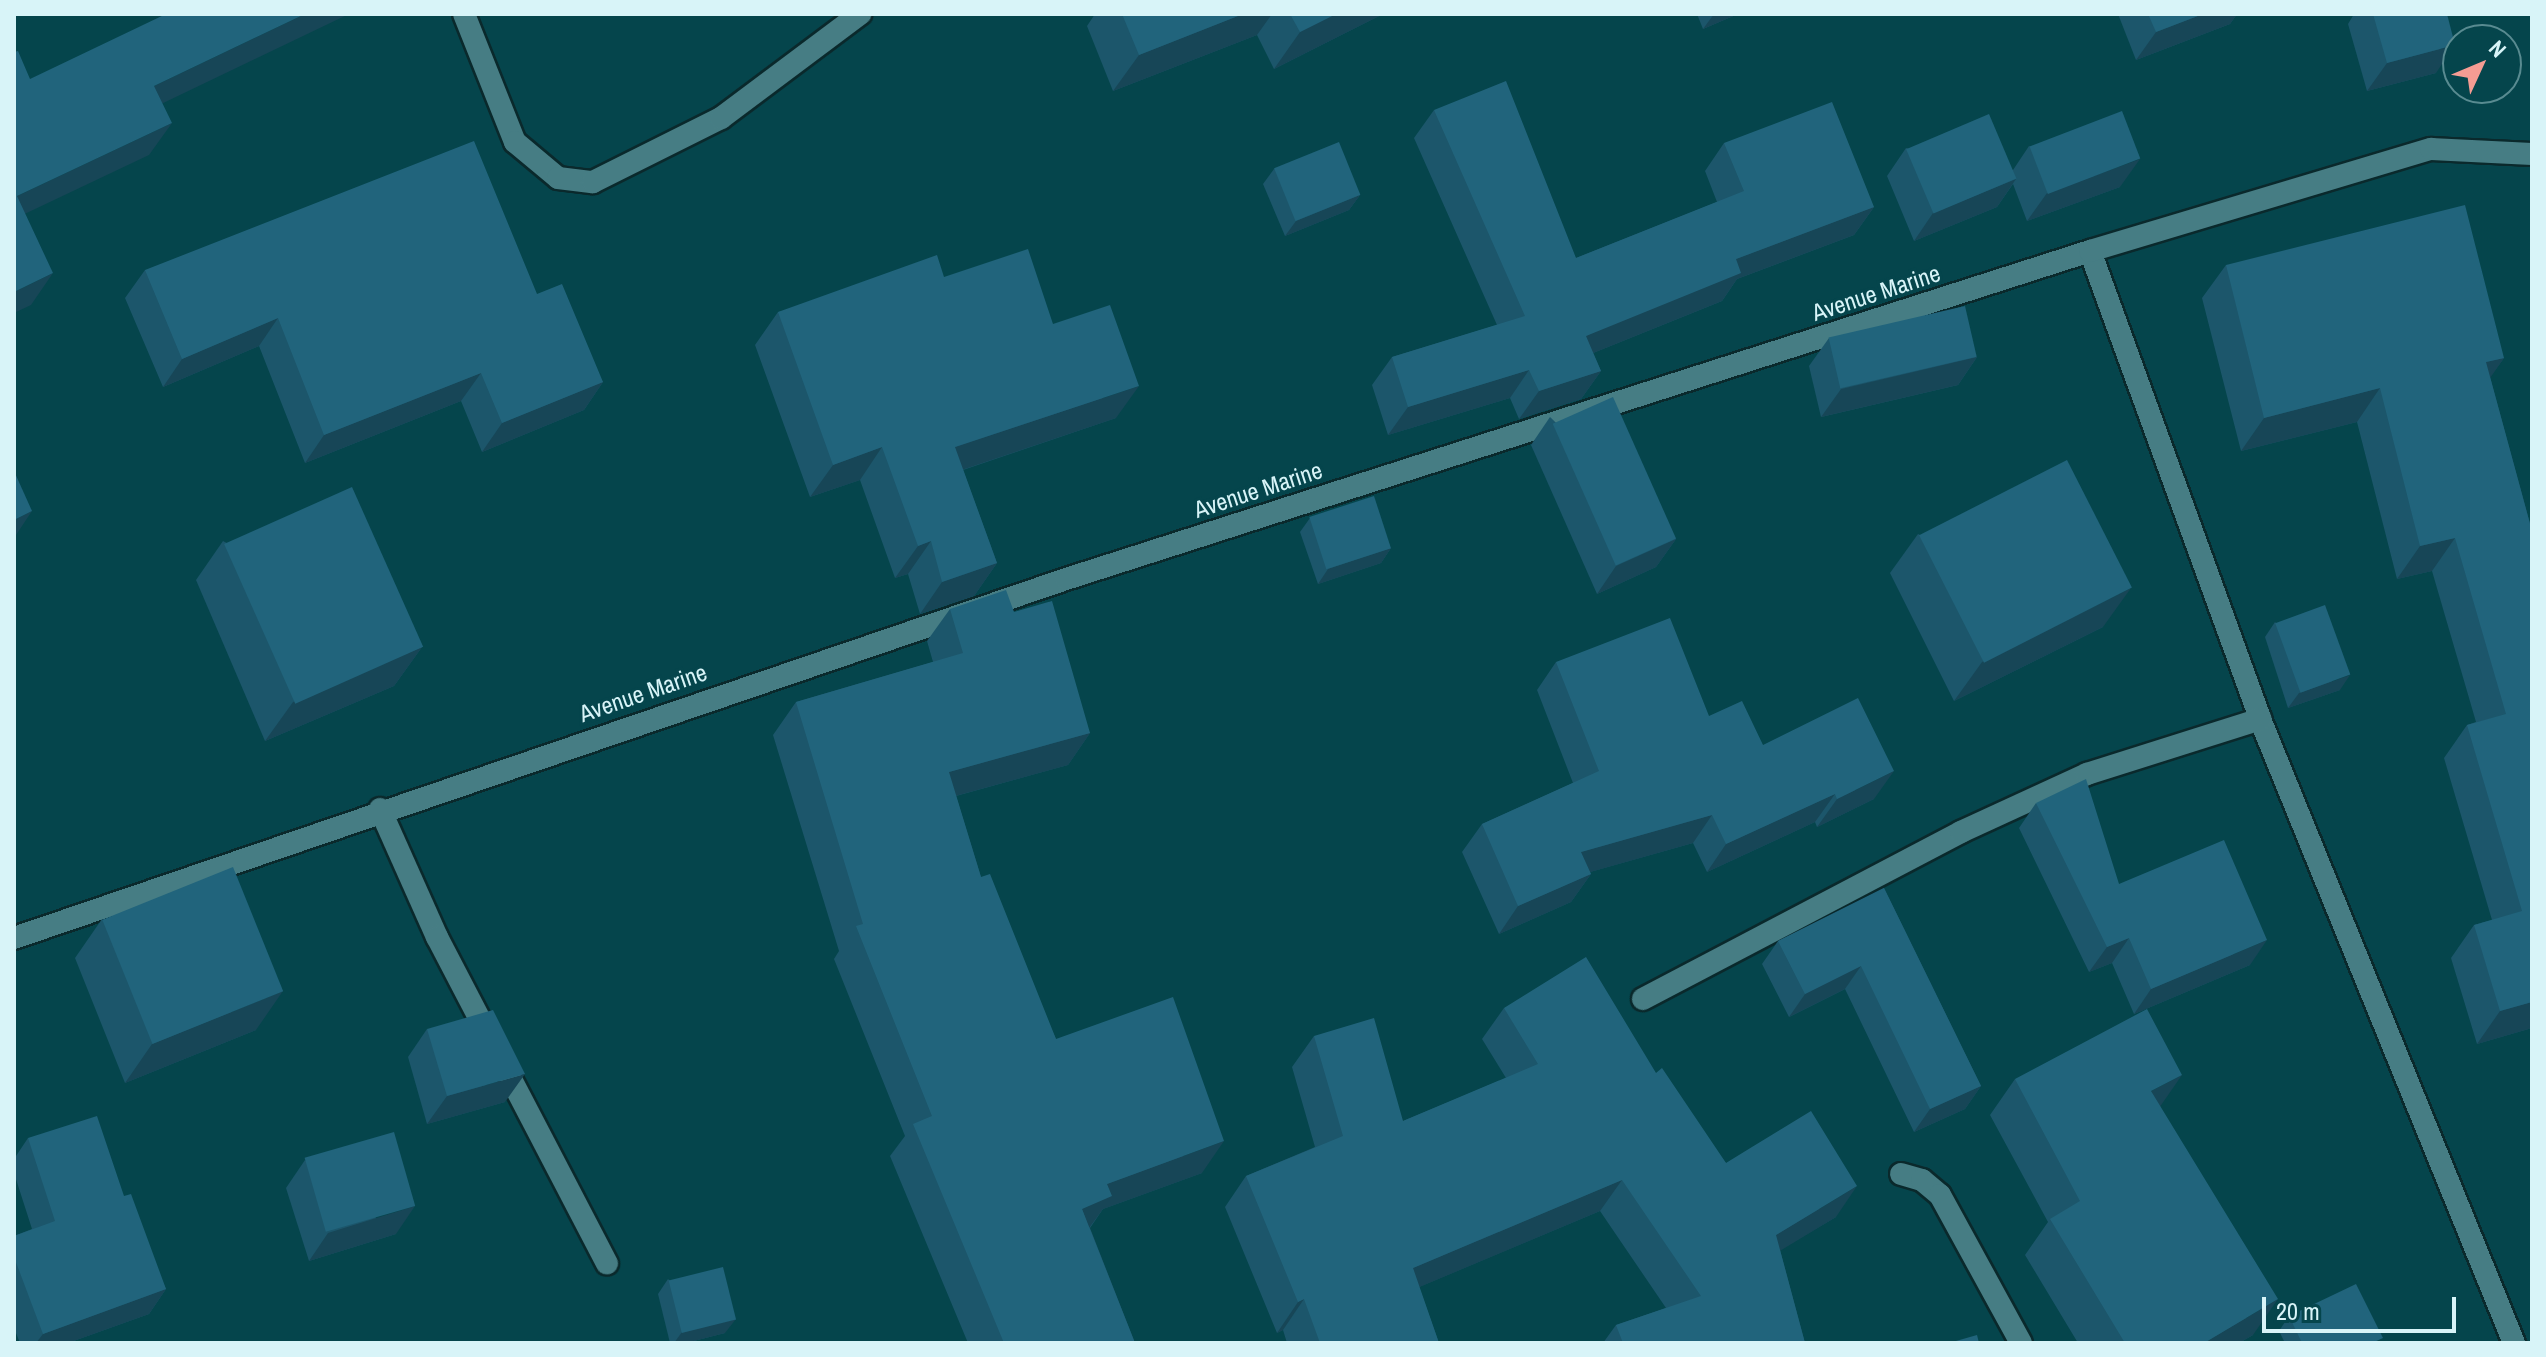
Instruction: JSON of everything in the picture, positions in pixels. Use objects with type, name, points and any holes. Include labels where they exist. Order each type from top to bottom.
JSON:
[{"type":"street","points":[[464,14],[515,142],[558,178],[593,182],[721,118],[860,14]]},
{"type":"street","name":"Avenue Marine","points":[[14,938],[380,809],[1066,579],[2090,251],[2431,149],[2532,154]]},
{"type":"street","points":[[2090,251],[2260,719],[2514,1343]]},
{"type":"street","points":[[1643,999],[1961,832],[2087,774],[2260,719]]},
{"type":"street","points":[[380,809],[437,937],[607,1263]]},
{"type":"street","points":[[1901,1174],[1922,1180],[1940,1195],[2021,1343]]},
{"type":"building","points":[[166,14],[305,14],[154,86],[172,123],[17,196],[53,273],[14,292],[14,52],[18,51],[30,79]]},
{"type":"building","points":[[1122,14],[1243,14],[1139,55]]},
{"type":"building","points":[[1290,14],[1336,14],[1300,32]]},
{"type":"building","points":[[2148,14],[2203,14],[2156,32]]},
{"type":"building","points":[[2373,14],[2447,14],[2450,24],[2442,24],[2442,48],[2387,63]]},
{"type":"building","points":[[1506,81],[1576,258],[1744,191],[1724,143],[1832,102],[1874,207],[1736,259],[1741,273],[1586,336],[1601,371],[1539,391],[1529,370],[1408,407],[1392,357],[1525,316],[1434,110]]},
{"type":"building","points":[[2122,111],[2140,159],[2048,194],[2030,146]]},
{"type":"building","points":[[1989,114],[2016,178],[1934,214],[1906,149]]},
{"type":"building","points":[[474,141],[537,294],[562,284],[603,382],[502,423],[481,373],[324,435],[278,318],[182,359],[145,270]]},
{"type":"building","points":[[1339,142],[1360,195],[1295,221],[1274,168]]},
{"type":"building","points":[[2465,205],[2504,358],[2486,362],[2532,531],[2532,1002],[2500,1011],[2474,925],[2522,911],[2467,725],[2506,714],[2455,538],[2420,546],[2380,388],[2264,418],[2226,265]]},
{"type":"building","points":[[1028,249],[1053,324],[1110,305],[1139,386],[955,447],[997,563],[942,582],[931,541],[918,546],[882,447],[833,465],[778,312],[937,255],[944,277]]},
{"type":"building","points":[[1965,306],[1977,357],[1840,388],[1829,337]]},
{"type":"building","points":[[1613,397],[1676,539],[1616,565],[1553,424]]},
{"type":"building","points":[[2067,460],[2132,587],[1984,663],[1919,535]]},
{"type":"building","points":[[14,471],[32,511],[14,520]]},
{"type":"building","points":[[352,487],[423,647],[295,704],[224,544]]},
{"type":"building","points":[[1374,496],[1391,548],[1326,569],[1309,517]]},
{"type":"building","points":[[1006,590],[1014,612],[1052,601],[1090,733],[949,772],[981,877],[990,874],[1056,1039],[1173,997],[1224,1141],[1107,1184],[1112,1196],[1082,1209],[1135,1343],[1004,1343],[913,1124],[932,1116],[856,926],[863,924],[796,702],[963,653],[950,609]]},
{"type":"building","points":[[2325,605],[2350,675],[2301,693],[2275,623]]},
{"type":"building","points":[[1670,618],[1709,716],[1742,701],[1763,745],[1858,698],[1894,771],[1837,799],[1835,794],[1726,844],[1712,815],[1581,852],[1591,874],[1518,906],[1482,824],[1599,771],[1556,662]]},
{"type":"building","points":[[2086,779],[2119,884],[2224,840],[2267,940],[2151,989],[2129,938],[2107,947],[2036,803]]},
{"type":"building","points":[[233,867],[283,991],[152,1044],[102,920]]},
{"type":"building","points":[[1884,888],[1981,1086],[1930,1109],[1861,966],[1805,994],[1778,941]]},
{"type":"building","points":[[1586,957],[1656,1073],[1662,1068],[1726,1163],[1811,1111],[1857,1186],[1776,1235],[1805,1343],[1623,1343],[1616,1325],[1701,1296],[1622,1180],[1413,1268],[1439,1343],[1320,1343],[1304,1299],[1298,1302],[1246,1176],[1343,1136],[1314,1036],[1374,1018],[1403,1121],[1538,1064],[1504,1008]]},
{"type":"building","points":[[2147,1009],[2182,1075],[2151,1091],[2278,1299],[2204,1343],[2125,1343],[2050,1219],[2080,1201],[2015,1079]]},
{"type":"building","points":[[493,1010],[525,1074],[447,1096],[427,1029]]},
{"type":"building","points":[[97,1116],[124,1196],[131,1194],[166,1289],[43,1334],[14,1257],[14,1236],[55,1221],[28,1138]]},
{"type":"building","points":[[394,1132],[415,1206],[326,1232],[305,1158]]},
{"type":"building","points":[[723,1267],[736,1319],[682,1333],[669,1281]]},
{"type":"building","points":[[2356,1284],[2383,1338],[2372,1343],[2302,1343],[2289,1316]]},
{"type":"building","points":[[1977,1335],[1979,1343],[1949,1343]]}]
